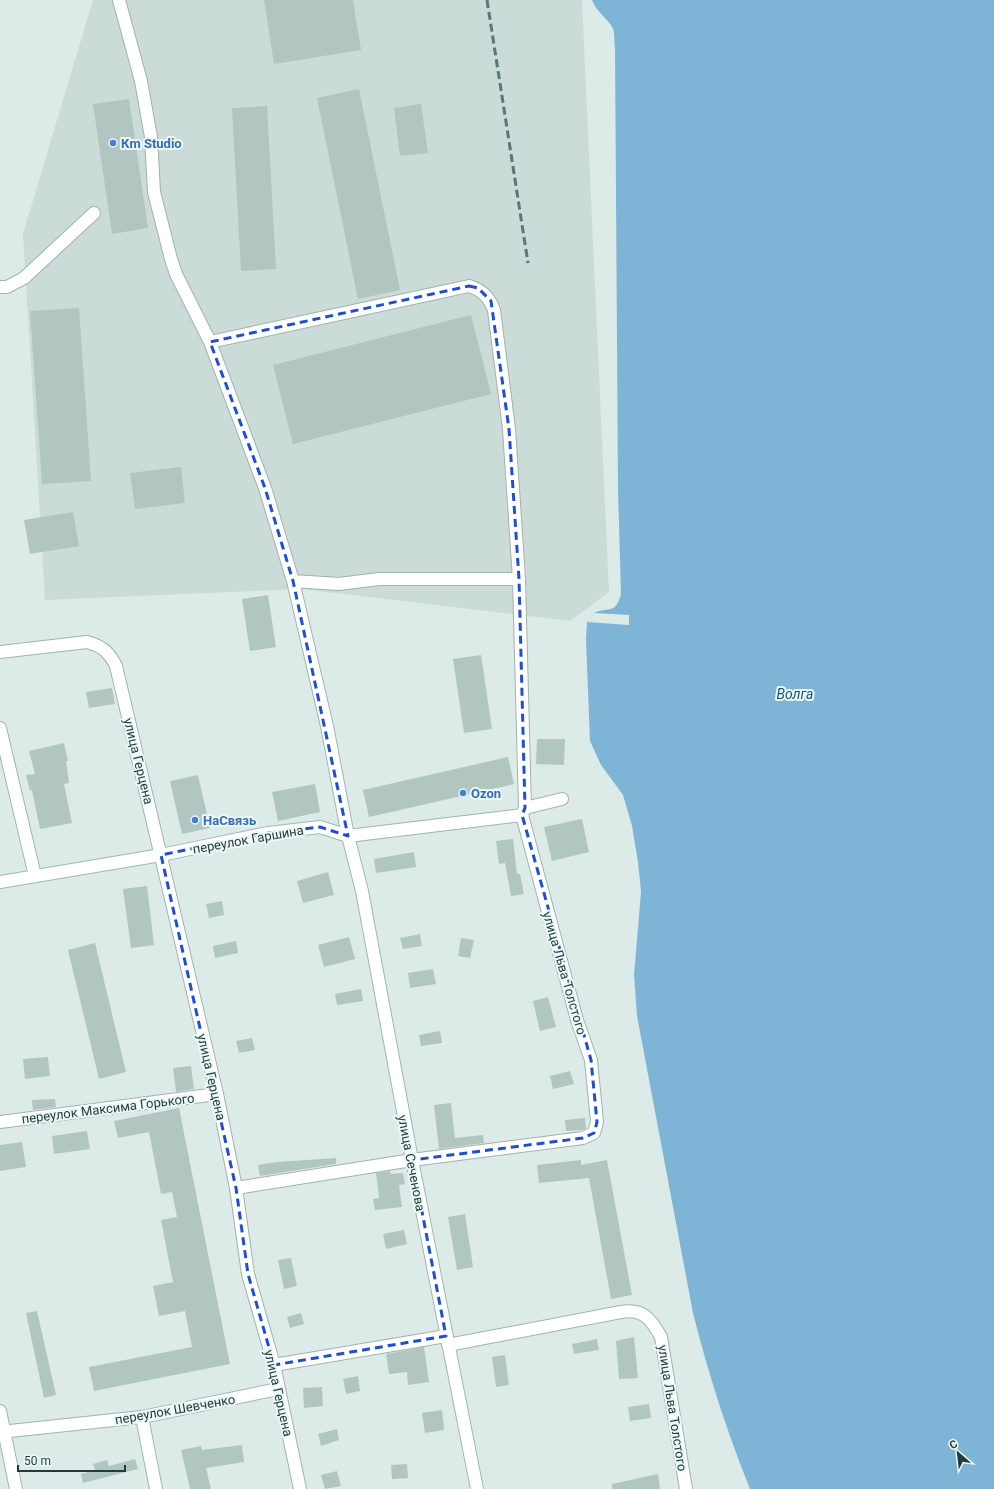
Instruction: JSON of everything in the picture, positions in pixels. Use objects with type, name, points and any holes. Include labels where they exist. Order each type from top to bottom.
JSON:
[{"type":"street","name":"улица Сеченова","points":[[119,0],[141,81],[150,137],[154,192],[171,259],[176,274],[210,342],[265,488],[293,581],[327,726],[348,836],[362,891],[412,1160],[477,1489]]},
{"type":"street","points":[[0,287],[7,287],[24,278],[94,213]]},
{"type":"street","name":"улица Льва Толстого","points":[[210,342],[469,286],[478,288],[485,294],[491,301],[494,310],[509,429],[519,579],[523,811],[590,1060],[597,1122],[594,1133],[583,1138],[412,1160]]},
{"type":"street","points":[[293,581],[339,584],[379,579],[519,579]]},
{"type":"street","name":"улица Герцена","points":[[0,652],[87,642],[97,644],[106,650],[112,657],[116,666],[217,1094],[236,1188],[248,1274],[274,1364],[300,1489]]},
{"type":"street","points":[[0,728],[35,876]]},
{"type":"street","name":"переулок Гаршина","points":[[0,882],[161,855],[268,833],[320,827],[348,836],[523,811],[562,799]]},
{"type":"street","name":"переулок Максима Горького","points":[[0,1122],[217,1094]]},
{"type":"street","points":[[236,1188],[412,1160]]},
{"type":"street","name":"улица Льва Толстого","points":[[447,1341],[631,1310],[640,1312],[653,1324],[662,1337],[686,1489]]},
{"type":"street","points":[[274,1364],[447,1341]]},
{"type":"street","name":"переулок Шевченко","points":[[2,1431],[142,1417],[278,1389]]},
{"type":"street","points":[[0,1411],[2,1431],[16,1489]]},
{"type":"street","points":[[142,1417],[156,1489]]},
{"type":"highlighted area","points":[[469,286],[478,288],[491,301],[509,429],[519,579],[525,808],[522,815],[591,1060],[597,1122],[594,1133],[583,1138],[412,1160],[446,1336],[274,1365],[248,1274],[236,1188],[161,855],[268,833],[320,827],[348,836],[293,581],[265,488],[210,342]]},
{"type":"shaded area","points":[[93,0],[582,0],[609,592],[570,621],[302,589],[45,600],[23,234]]},
{"type":"water","name":"Волга","points":[[592,0],[994,0],[994,1489],[750,1489],[726,1424],[693,1313],[637,1016],[634,975],[641,892],[632,826],[623,795],[601,765],[590,741],[586,639],[587,622],[594,613],[614,607],[619,601],[621,594],[618,489],[615,48],[613,29],[596,8]]},
{"type":"pier","points":[[594,613],[629,615],[629,625],[587,622]]},
{"type":"building","points":[[264,0],[353,0],[361,50],[274,64]]},
{"type":"building","points":[[359,89],[400,290],[358,299],[317,98]]},
{"type":"building","points":[[129,99],[148,228],[112,234],[93,104]]},
{"type":"building","points":[[421,104],[428,153],[400,156],[394,108]]},
{"type":"building","points":[[267,106],[276,269],[241,271],[232,108]]},
{"type":"building","points":[[79,308],[91,481],[42,484],[30,311]]},
{"type":"building","points":[[471,315],[491,394],[293,444],[273,365]]},
{"type":"building","points":[[181,467],[185,503],[135,509],[130,473]]},
{"type":"building","points":[[73,512],[79,546],[30,554],[24,520]]},
{"type":"building","points":[[268,595],[276,647],[250,651],[242,599]]},
{"type":"building","points":[[481,655],[492,729],[464,733],[453,659]]},
{"type":"building","points":[[112,688],[115,704],[89,708],[86,692]]},
{"type":"building","points":[[537,739],[565,739],[564,765],[536,764]]},
{"type":"building","points":[[64,743],[68,761],[66,761],[69,783],[64,784],[72,823],[40,829],[32,790],[30,791],[26,775],[35,774],[29,751]]},
{"type":"building","points":[[508,757],[514,784],[369,817],[363,790]]},
{"type":"building","points":[[198,775],[210,828],[182,834],[170,781]]},
{"type":"building","points":[[315,784],[320,812],[278,821],[272,792]]},
{"type":"building","points":[[582,819],[589,852],[552,861],[544,827]]},
{"type":"building","points":[[513,839],[517,874],[520,874],[524,894],[511,896],[505,863],[499,864],[496,841]]},
{"type":"building","points":[[414,852],[416,867],[376,873],[374,859]]},
{"type":"building","points":[[328,872],[334,895],[303,903],[297,881]]},
{"type":"building","points":[[147,886],[154,945],[131,948],[123,889]]},
{"type":"building","points":[[222,901],[224,915],[209,918],[206,904]]},
{"type":"building","points":[[420,934],[422,946],[403,949],[400,938]]},
{"type":"building","points":[[349,937],[355,959],[324,967],[318,945]]},
{"type":"building","points":[[461,938],[474,940],[470,958],[458,956]]},
{"type":"building","points":[[236,941],[238,953],[215,958],[213,946]]},
{"type":"building","points":[[95,943],[126,1072],[99,1079],[68,950]]},
{"type":"building","points":[[433,969],[436,984],[410,988],[408,973]]},
{"type":"building","points":[[361,989],[363,1001],[337,1005],[335,994]]},
{"type":"building","points":[[548,997],[556,1027],[540,1031],[533,1001]]},
{"type":"building","points":[[440,1031],[442,1043],[421,1046],[419,1035]]},
{"type":"building","points":[[252,1038],[255,1050],[239,1053],[236,1041]]},
{"type":"building","points":[[48,1057],[50,1076],[25,1079],[23,1059]]},
{"type":"building","points":[[191,1066],[194,1089],[176,1092],[173,1068]]},
{"type":"building","points":[[570,1071],[574,1084],[553,1089],[550,1076]]},
{"type":"building","points":[[55,1099],[56,1107],[33,1110],[32,1100]]},
{"type":"building","points":[[451,1103],[455,1138],[483,1135],[484,1143],[439,1149],[434,1105]]},
{"type":"building","points":[[179,1108],[230,1364],[94,1391],[89,1367],[192,1347],[185,1311],[159,1316],[153,1286],[173,1282],[161,1220],[177,1217],[172,1192],[161,1194],[149,1132],[118,1138],[114,1121]]},
{"type":"building","points":[[585,1118],[586,1129],[566,1131],[565,1120]]},
{"type":"building","points":[[87,1131],[90,1149],[54,1154],[52,1136]]},
{"type":"building","points":[[22,1142],[26,1167],[0,1171],[0,1145]]},
{"type":"building","points":[[336,1158],[336,1164],[260,1176],[258,1165],[277,1162]]},
{"type":"building","points":[[581,1160],[581,1165],[607,1160],[632,1295],[611,1299],[589,1178],[539,1183],[537,1165]]},
{"type":"building","points":[[390,1171],[391,1174],[403,1173],[405,1184],[399,1185],[402,1207],[375,1210],[373,1199],[379,1198],[376,1173]]},
{"type":"building","points":[[465,1214],[473,1267],[457,1270],[448,1217]]},
{"type":"building","points":[[404,1230],[407,1244],[386,1249],[383,1234]]},
{"type":"building","points":[[291,1258],[297,1286],[284,1289],[278,1260]]},
{"type":"building","points":[[37,1311],[56,1395],[44,1398],[26,1313]]},
{"type":"building","points":[[301,1313],[304,1324],[290,1328],[287,1317]]},
{"type":"building","points":[[634,1337],[638,1378],[619,1379],[616,1341]]},
{"type":"building","points":[[597,1339],[599,1350],[574,1354],[572,1344]]},
{"type":"building","points":[[424,1347],[429,1382],[408,1385],[407,1372],[389,1374],[386,1354]]},
{"type":"building","points":[[505,1355],[509,1385],[496,1387],[492,1357]]},
{"type":"building","points":[[358,1376],[360,1391],[346,1394],[343,1379]]},
{"type":"building","points":[[322,1387],[323,1406],[304,1408],[303,1388]]},
{"type":"building","points":[[649,1404],[651,1418],[630,1421],[628,1407]]},
{"type":"building","points":[[442,1410],[444,1430],[425,1433],[422,1413]]},
{"type":"building","points":[[337,1429],[339,1440],[321,1446],[318,1434]]},
{"type":"building","points":[[242,1445],[244,1462],[206,1468],[211,1489],[190,1489],[181,1450],[201,1446],[202,1450]]},
{"type":"building","points":[[135,1459],[138,1469],[83,1483],[81,1474],[95,1470],[93,1464],[107,1460],[109,1466]]},
{"type":"building","points":[[407,1464],[408,1478],[392,1479],[391,1465]]},
{"type":"building","points":[[337,1471],[341,1486],[325,1489],[321,1475]]},
{"type":"building","points":[[658,1474],[660,1489],[612,1489],[612,1484]]},
{"type":"railway","points":[[487,0],[528,263]]},
{"type":"place","name":"Кm Studio","points":[[113,143]]},
{"type":"place","name":"Ozon","points":[[463,793]]},
{"type":"place","name":"НаСвязь","points":[[195,820]]}]
